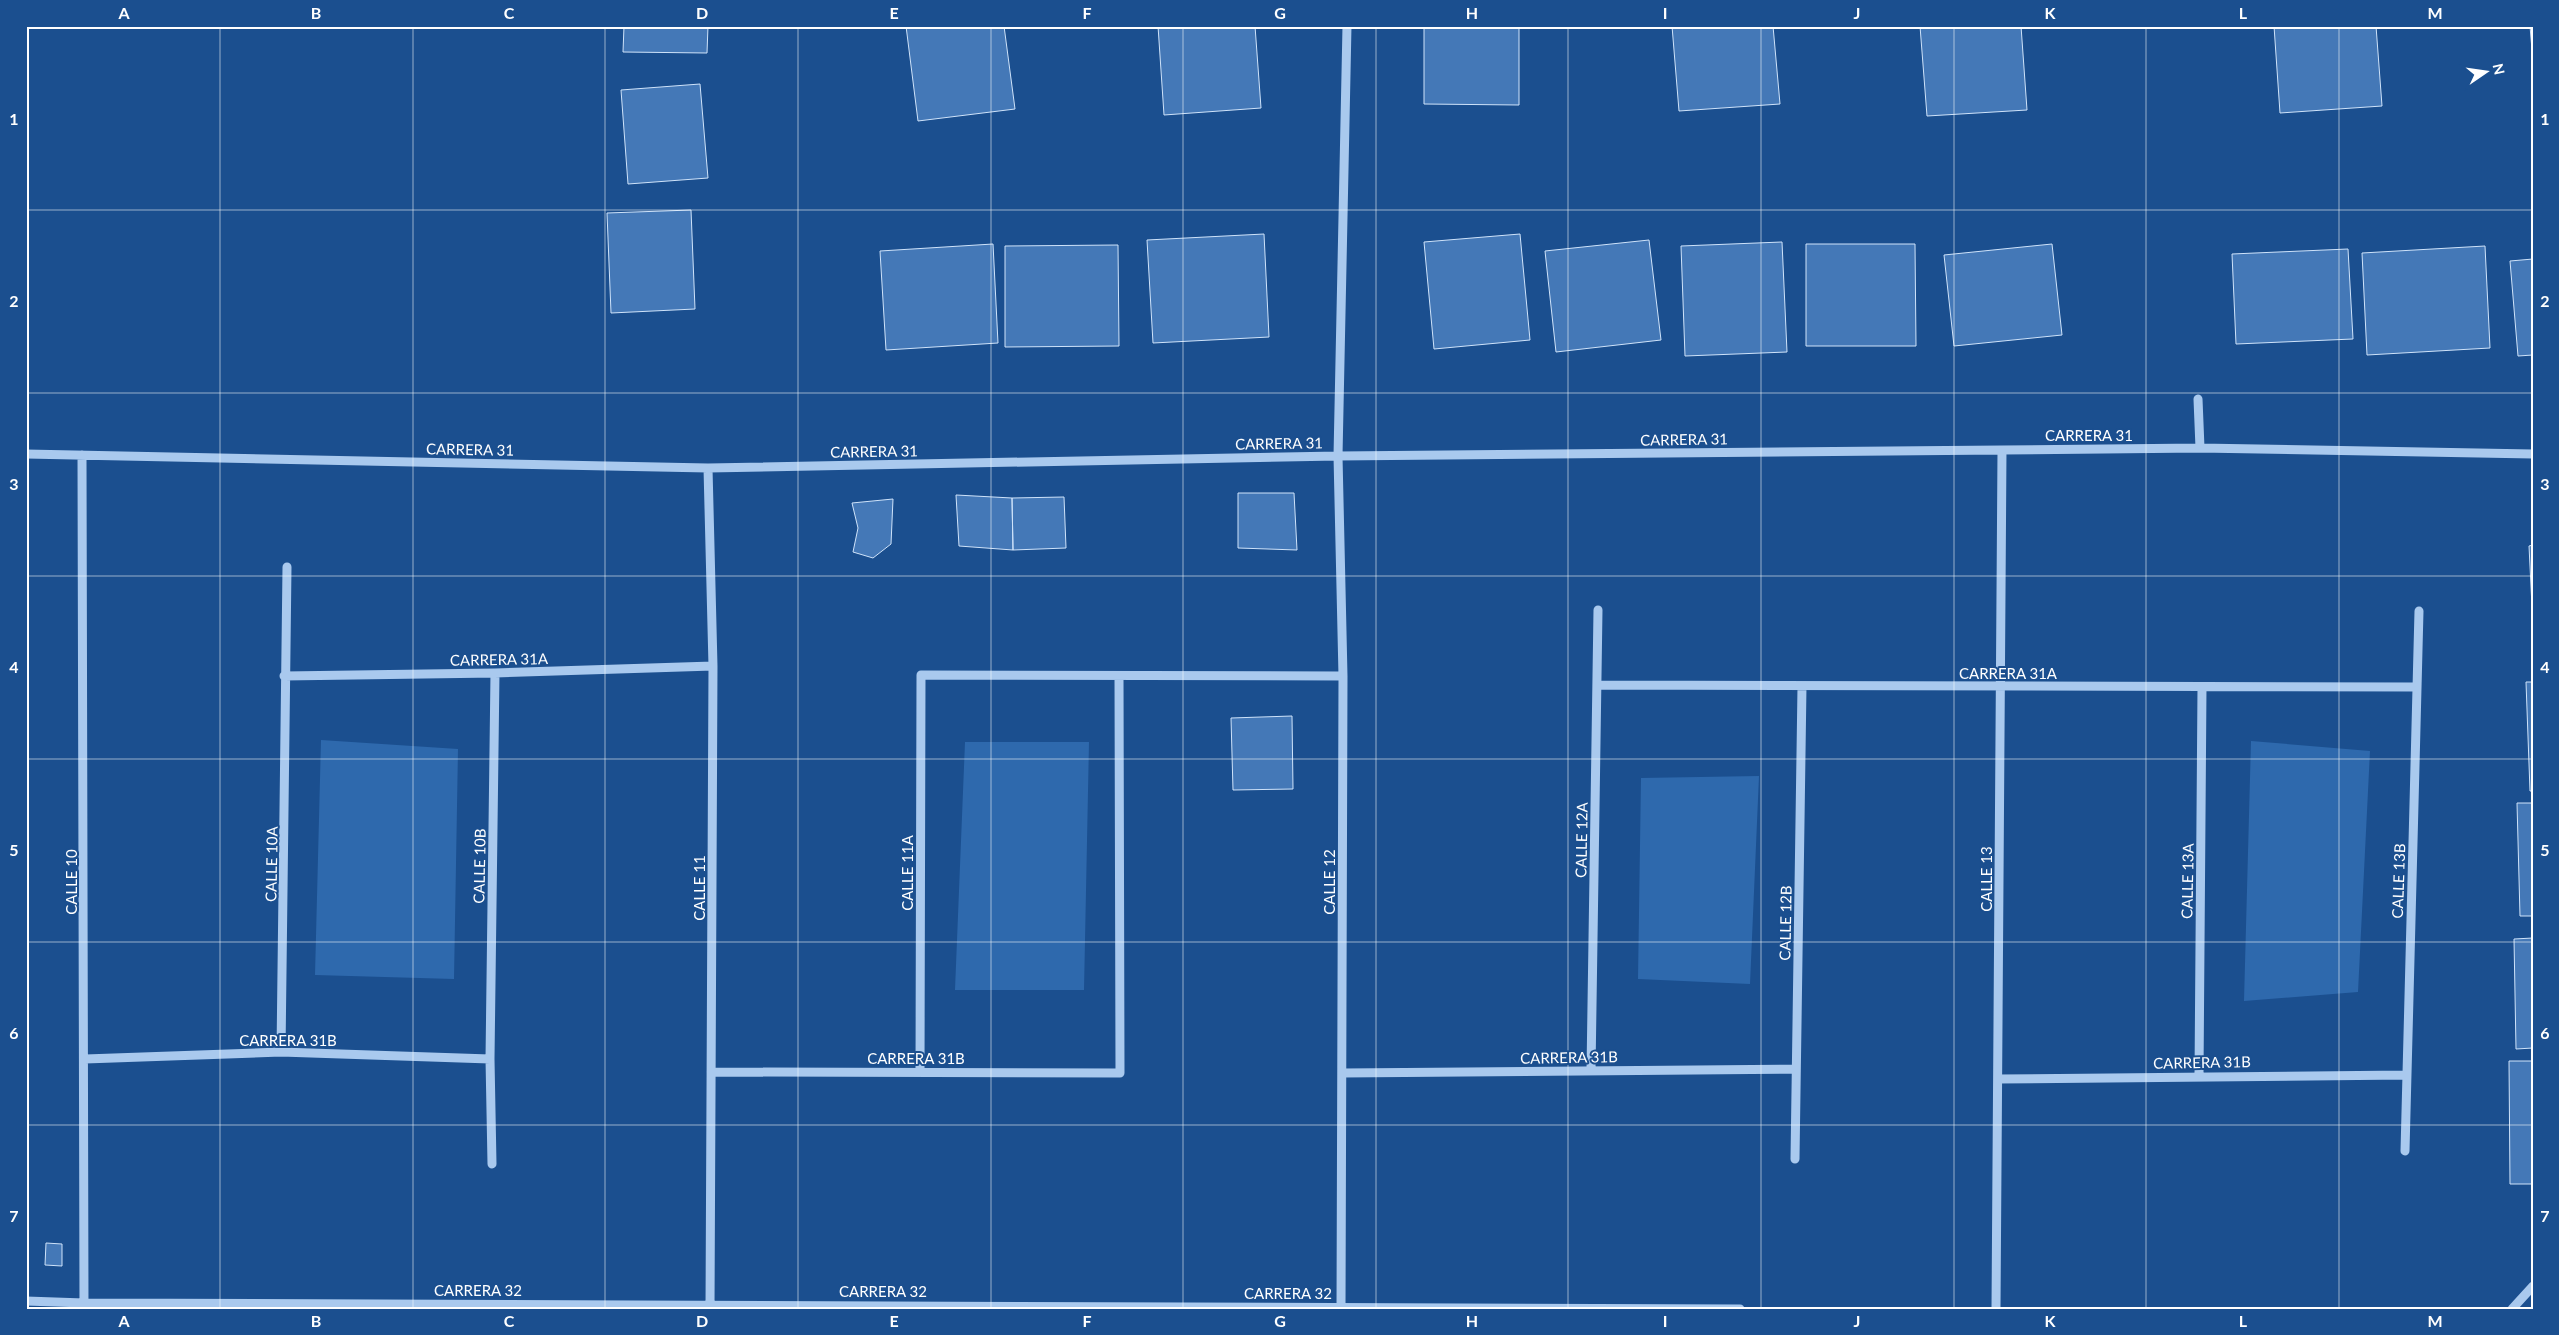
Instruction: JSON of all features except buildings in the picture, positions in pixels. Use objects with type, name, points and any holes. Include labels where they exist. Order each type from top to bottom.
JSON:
[{"type":"street","name":"CALLE 12","points":[[1341,1308],[1343,676],[1338,456],[1346,26]]},
{"type":"street","points":[[2198,399],[2200,448]]},
{"type":"street","name":"CARRERA 31","points":[[26,454],[708,468],[1338,456],[2200,448],[2533,454]]},
{"type":"street","name":"CALLE 13","points":[[1996,1309],[2002,450]]},
{"type":"street","name":"CALLE 10","points":[[82,455],[85,1059],[84,1306]]},
{"type":"street","name":"CALLE 11","points":[[708,468],[713,666],[710,1306]]},
{"type":"street","name":"CALLE 10A","points":[[281,1052],[286,746],[284,676],[287,567]]},
{"type":"street","name":"CALLE 12A","points":[[1591,1071],[1598,610]]},
{"type":"street","name":"CALLE 13B","points":[[2405,1151],[2419,611]]},
{"type":"street","name":"CARRERA 31A","points":[[284,676],[495,673],[713,666]]},
{"type":"street","name":"CALLE 10B","points":[[492,1164],[490,1059],[495,673]]},
{"type":"street","name":"CALLE 11A","points":[[920,1072],[921,675],[1119,676]]},
{"type":"street","points":[[1119,676],[1343,676]]},
{"type":"street","name":"CARRERA 31B","points":[[712,1072],[1120,1073],[1119,676]]},
{"type":"street","name":"CARRERA 31A","points":[[1598,685],[2417,687]]},
{"type":"street","name":"CALLE 12B","points":[[1795,1159],[1802,686]]},
{"type":"street","name":"CALLE 13A","points":[[2199,1075],[2202,687]]},
{"type":"street","name":"CARRERA 31B","points":[[85,1059],[281,1052],[490,1059]]},
{"type":"street","name":"CARRERA 31B","points":[[1343,1073],[1796,1069]]},
{"type":"street","name":"CARRERA 31B","points":[[1998,1079],[2199,1075],[2406,1075]]},
{"type":"street","points":[[2512,1309],[2533,1286]]},
{"type":"street","name":"CARRERA 32","points":[[26,1301],[84,1306],[1740,1309]]},
{"type":"shaded area","points":[[321,740],[458,749],[454,979],[315,975]]},
{"type":"shaded area","points":[[2251,741],[2370,751],[2358,992],[2244,1001]]},
{"type":"shaded area","points":[[965,742],[1089,742],[1084,990],[955,990]]},
{"type":"shaded area","points":[[1759,776],[1750,984],[1638,979],[1641,778]]}]
